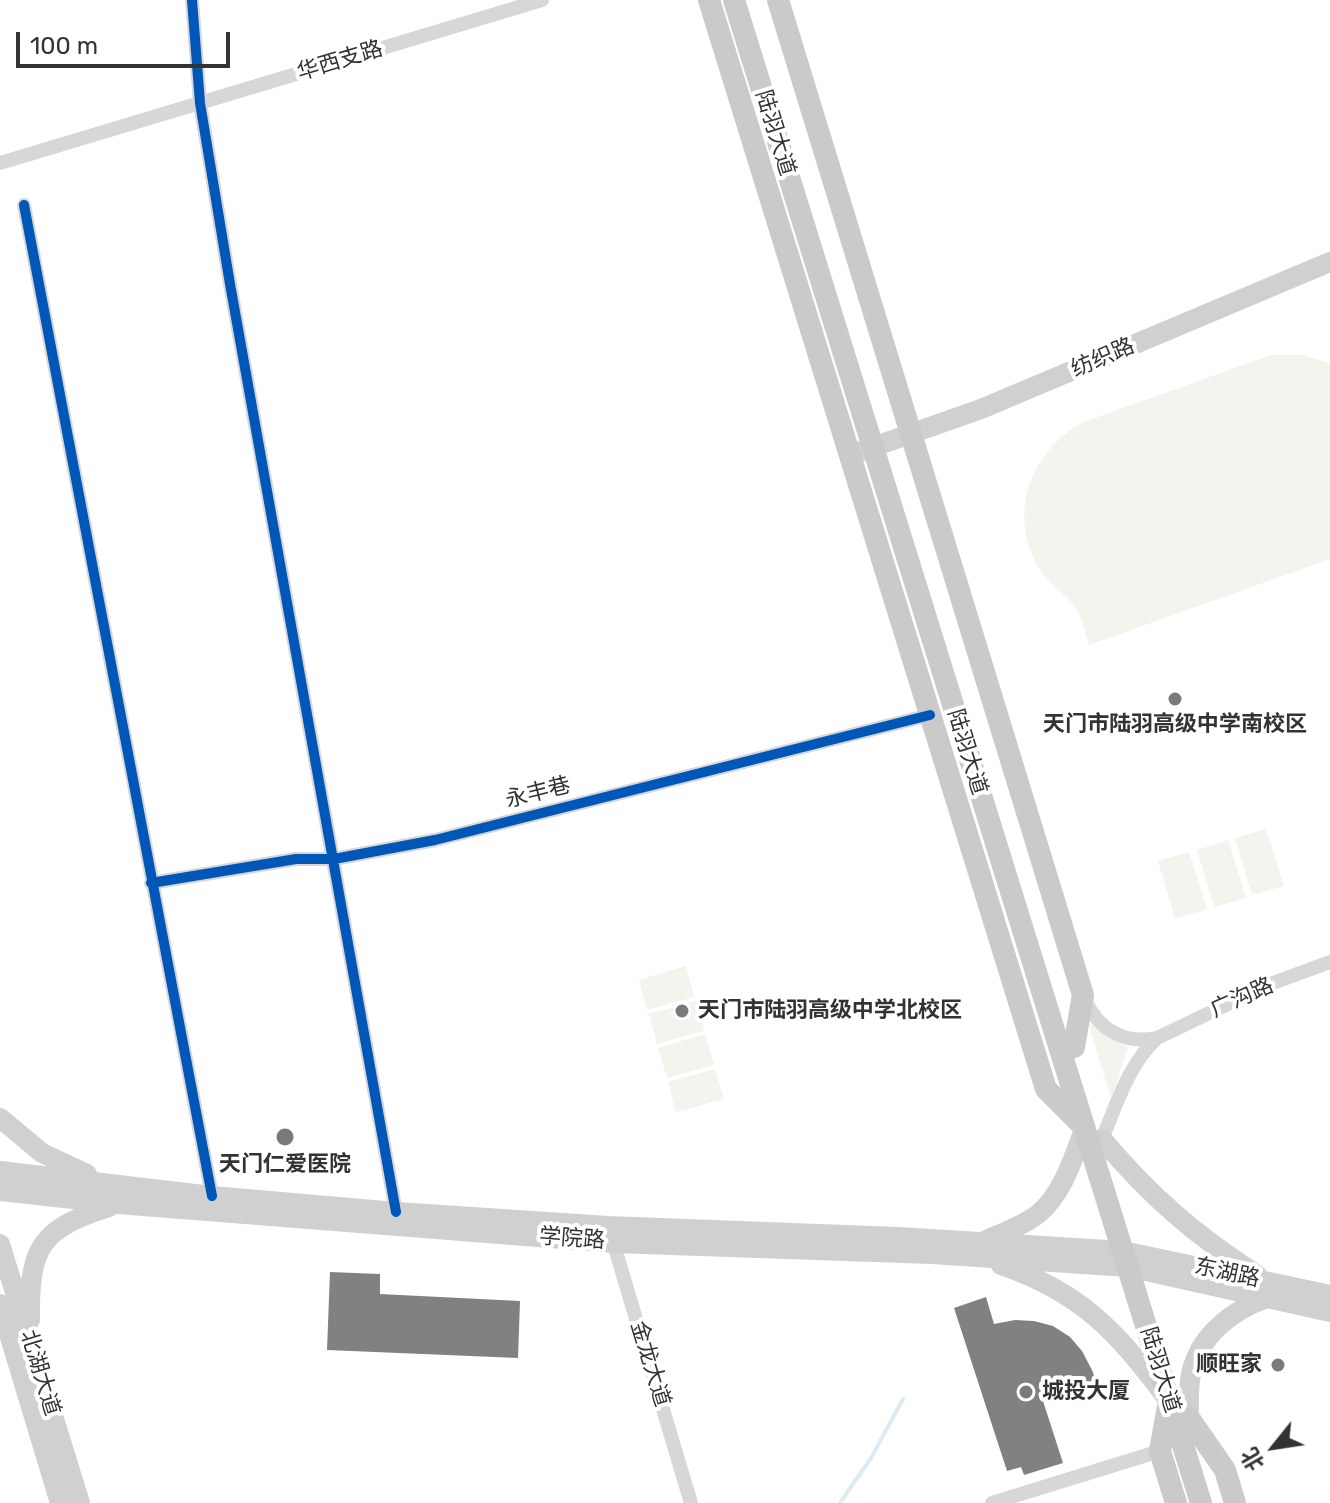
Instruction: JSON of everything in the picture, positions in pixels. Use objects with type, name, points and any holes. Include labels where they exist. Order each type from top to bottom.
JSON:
[{"type":"main road","points":[[709,0],[1046,1089],[1094,1133],[1160,1203],[1267,1290],[1225,1320],[1195,1358],[1190,1377],[1189,1418],[1225,1470],[1235,1503]]},
{"type":"main road","name":"陆羽大道","points":[[734,0],[1074,1047],[1094,1133]]},
{"type":"main road","name":"陆羽大道","points":[[750,0],[880,445],[1134,1261],[1215,1503]]},
{"type":"main road","points":[[778,0],[1083,995],[1074,1047]]},
{"type":"main road","name":"纺织路","points":[[850,456],[981,409],[1330,262]]},
{"type":"main road","points":[[0,1118],[42,1153],[117,1194]]},
{"type":"main road","points":[[979,1250],[1039,1213],[1094,1133]]},
{"type":"main road","name":"学院路","points":[[0,1171],[117,1194],[611,1234],[979,1250],[1134,1261]]},
{"type":"main road","name":"学院路","points":[[0,1191],[212,1196],[611,1234]]},
{"type":"main road","points":[[23,1348],[30,1276],[46,1239],[74,1218],[117,1194]]},
{"type":"main road","name":"北湖大道","points":[[0,1244],[60,1503]]},
{"type":"main road","points":[[979,1250],[1087,1308],[1120,1340],[1169,1401],[1160,1451],[1176,1503]]},
{"type":"main road","name":"陆羽大道","points":[[1134,1261],[1169,1401],[1201,1503]]},
{"type":"main road","name":"东湖路","points":[[1134,1261],[1267,1290],[1330,1312]]},
{"type":"main road","name":"东湖路","points":[[1267,1290],[1330,1295]]},
{"type":"main road","name":"北湖大道","points":[[0,1304],[23,1348],[80,1503]]},
{"type":"main road","points":[[0,1325],[23,1348]]},
{"type":"street","points":[[192,0],[200,103],[396,1212]]},
{"type":"street","name":"华西支路","points":[[0,163],[542,0]]},
{"type":"street","points":[[24,205],[212,1196]]},
{"type":"street","name":"永丰巷","points":[[151,883],[296,859],[334,859],[435,840],[930,715]]},
{"type":"street","name":"广沟路","points":[[1157,1038],[1270,984],[1330,962]]},
{"type":"street","points":[[1083,995],[1094,1015],[1116,1034],[1130,1040],[1157,1038]]},
{"type":"street","points":[[1094,1133],[1144,1050],[1157,1038]]},
{"type":"street","name":"金龙大道","points":[[611,1234],[691,1503]]},
{"type":"street","points":[[992,1503],[1160,1451]]},
{"type":"shaded area","points":[[1271,355],[1302,355],[1330,363],[1330,559],[1089,645],[1077,609],[1040,570],[1030,549],[1025,528],[1025,507],[1036,469],[1063,436],[1081,423]]},
{"type":"shaded area","points":[[1266,829],[1284,886],[1252,895],[1235,838]]},
{"type":"shaded area","points":[[1228,840],[1246,898],[1214,907],[1197,850]]},
{"type":"shaded area","points":[[1189,852],[1207,909],[1175,919],[1158,861]]},
{"type":"shaded area","points":[[686,966],[694,997],[647,1010],[639,980]]},
{"type":"shaded area","points":[[696,1001],[704,1031],[657,1044],[649,1014]]},
{"type":"shaded area","points":[[1088,1022],[1110,1039],[1128,1047],[1112,1097],[1110,1095]]},
{"type":"shaded area","points":[[705,1034],[714,1065],[667,1078],[658,1048]]},
{"type":"shaded area","points":[[715,1069],[724,1099],[676,1112],[668,1082]]},
{"type":"building","points":[[330,1272],[380,1274],[380,1294],[520,1301],[518,1358],[327,1350]]},
{"type":"building","name":"城投大厦","points":[[986,1297],[994,1324],[1015,1320],[1053,1326],[1070,1337],[1092,1370],[1097,1383],[1043,1401],[1063,1463],[1024,1475],[1021,1467],[1007,1471],[954,1308]]},
{"type":"waterway","points":[[840,1503],[871,1458],[903,1399]]},
{"type":"cycle path","points":[[192,0],[200,103],[230,284],[396,1212]]},
{"type":"cycle path","points":[[24,205],[212,1196]]},
{"type":"cycle path","points":[[151,883],[296,859],[334,859],[435,840],[930,715]]},
{"type":"place","name":"天门市陆羽高级中学南校区","points":[[1175,699]]},
{"type":"place","name":"天门市陆羽高级中学北校区","points":[[682,1011]]},
{"type":"place","name":"天门仁爱医院","points":[[285,1137]]},
{"type":"place","name":"顺旺家","points":[[1278,1365]]},
{"type":"place","name":"城投大厦","points":[[1026,1392]]}]
